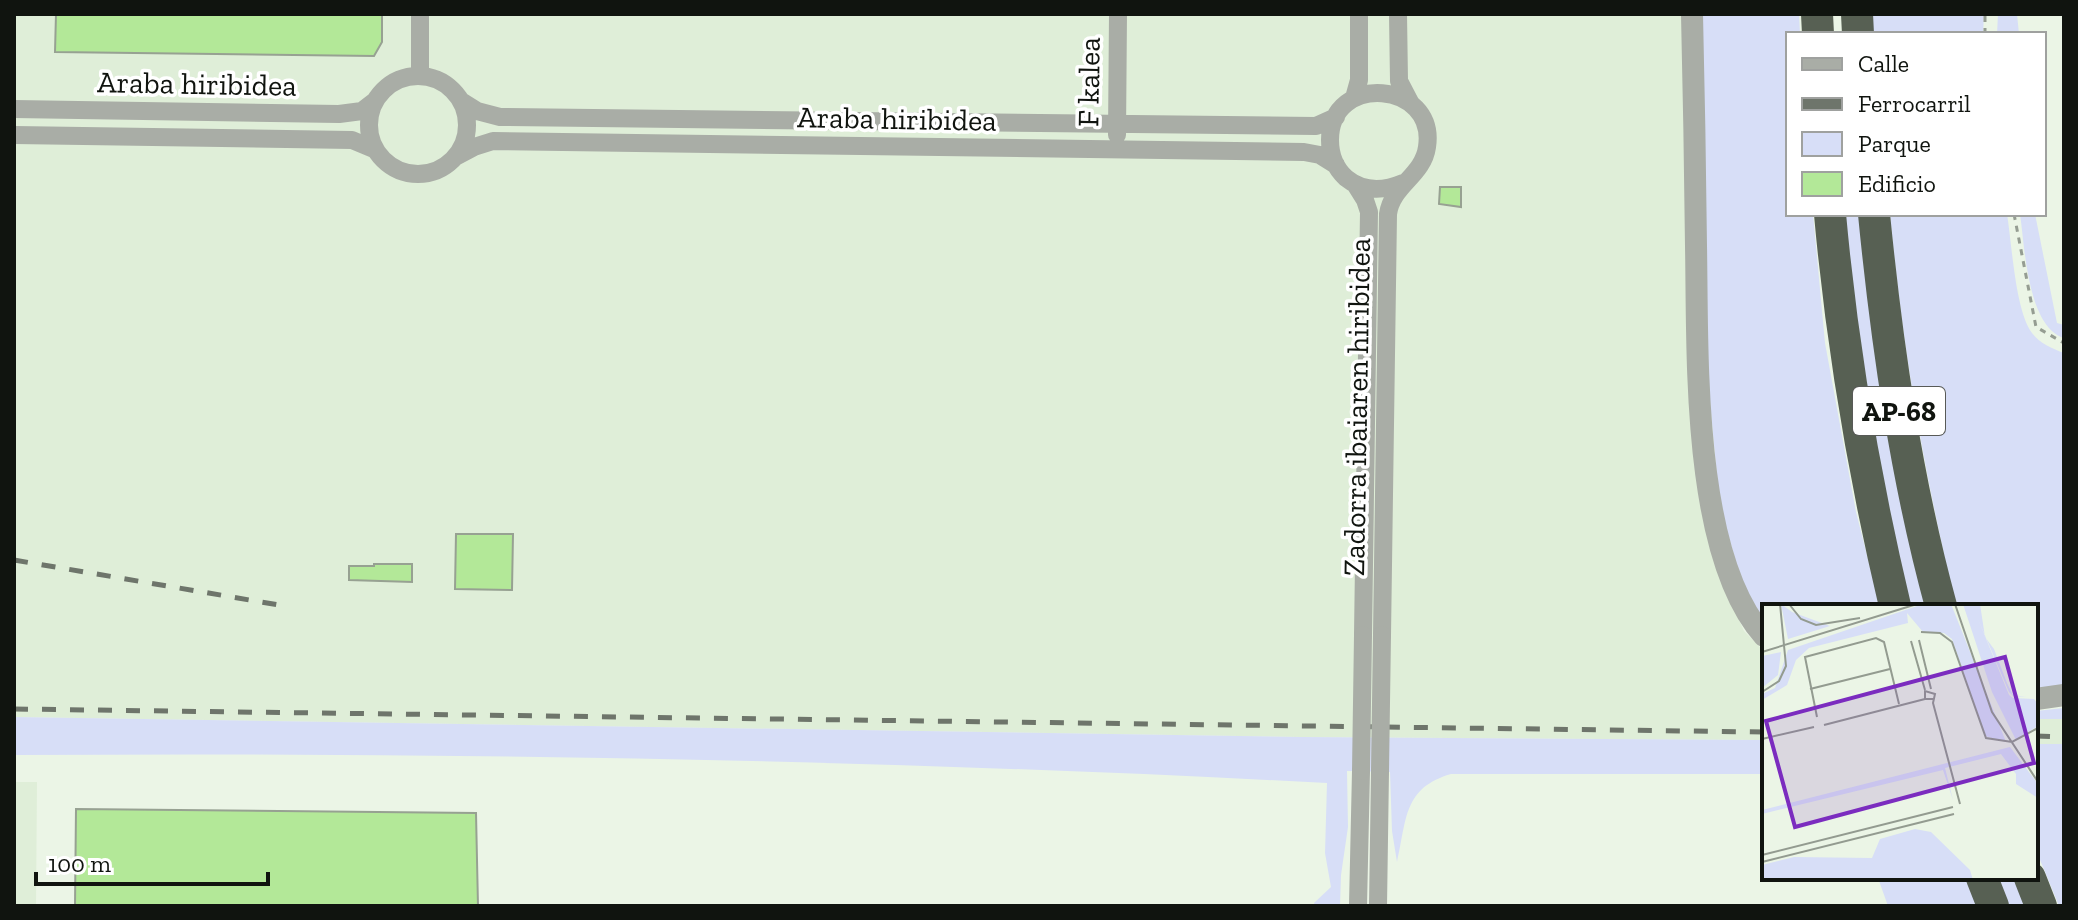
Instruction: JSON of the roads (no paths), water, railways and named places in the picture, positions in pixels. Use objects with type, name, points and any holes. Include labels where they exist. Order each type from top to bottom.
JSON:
[{"type":"highway","name":"AP-68","points":[[1830,216],[1838,302],[1854,415],[1895,604]]},
{"type":"highway","name":"AP-68","points":[[1874,216],[1899,409],[1940,604]]},
{"type":"highway","points":[[1983,880],[1993,906]]},
{"type":"highway","points":[[2031,880],[2041,906]]},
{"type":"street","points":[[420,14],[420,76]]},
{"type":"street","name":"F kalea","points":[[1117,150],[1118,14]]},
{"type":"street","points":[[1354,98],[1359,80],[1359,14]]},
{"type":"street","points":[[1398,14],[1399,81],[1421,116],[1427,130],[1428,146],[1424,161],[1415,174],[1403,183],[1388,189],[1371,189],[1355,184],[1336,165],[1330,149],[1330,133],[1336,117],[1354,98],[1368,93],[1383,92],[1411,104]]},
{"type":"street","points":[[1692,14],[1698,376],[1704,441],[1717,538],[1726,569],[1737,597],[1762,633]]},
{"type":"street","points":[[420,76],[431,78],[451,88],[461,101],[467,121],[466,138],[457,156],[443,168],[424,174],[406,173],[390,166],[376,150],[369,131],[371,112],[375,101],[394,83],[420,76]]},
{"type":"street","name":"Araba hiribidea","points":[[14,109],[339,114],[362,111],[375,101]]},
{"type":"street","name":"Araba hiribidea","points":[[461,101],[477,111],[500,117],[1316,126],[1336,117]]},
{"type":"street","name":"Araba hiribidea","points":[[14,135],[352,140],[376,150]]},
{"type":"street","name":"Araba hiribidea","points":[[457,156],[493,141],[1304,152],[1320,155],[1336,165]]},
{"type":"street","name":"Zadorra ibaiaren hiribidea","points":[[1378,906],[1388,214],[1394,193],[1403,183]]},
{"type":"street","name":"Zadorra ibaiaren hiribidea","points":[[1355,184],[1369,212],[1358,906]]},
{"type":"street","points":[[2038,699],[2064,695]]},
{"type":"railway","points":[[14,560],[279,605]]},
{"type":"railway","points":[[14,709],[1762,732]]},
{"type":"railway","points":[[2038,736],[2064,737]]}]
